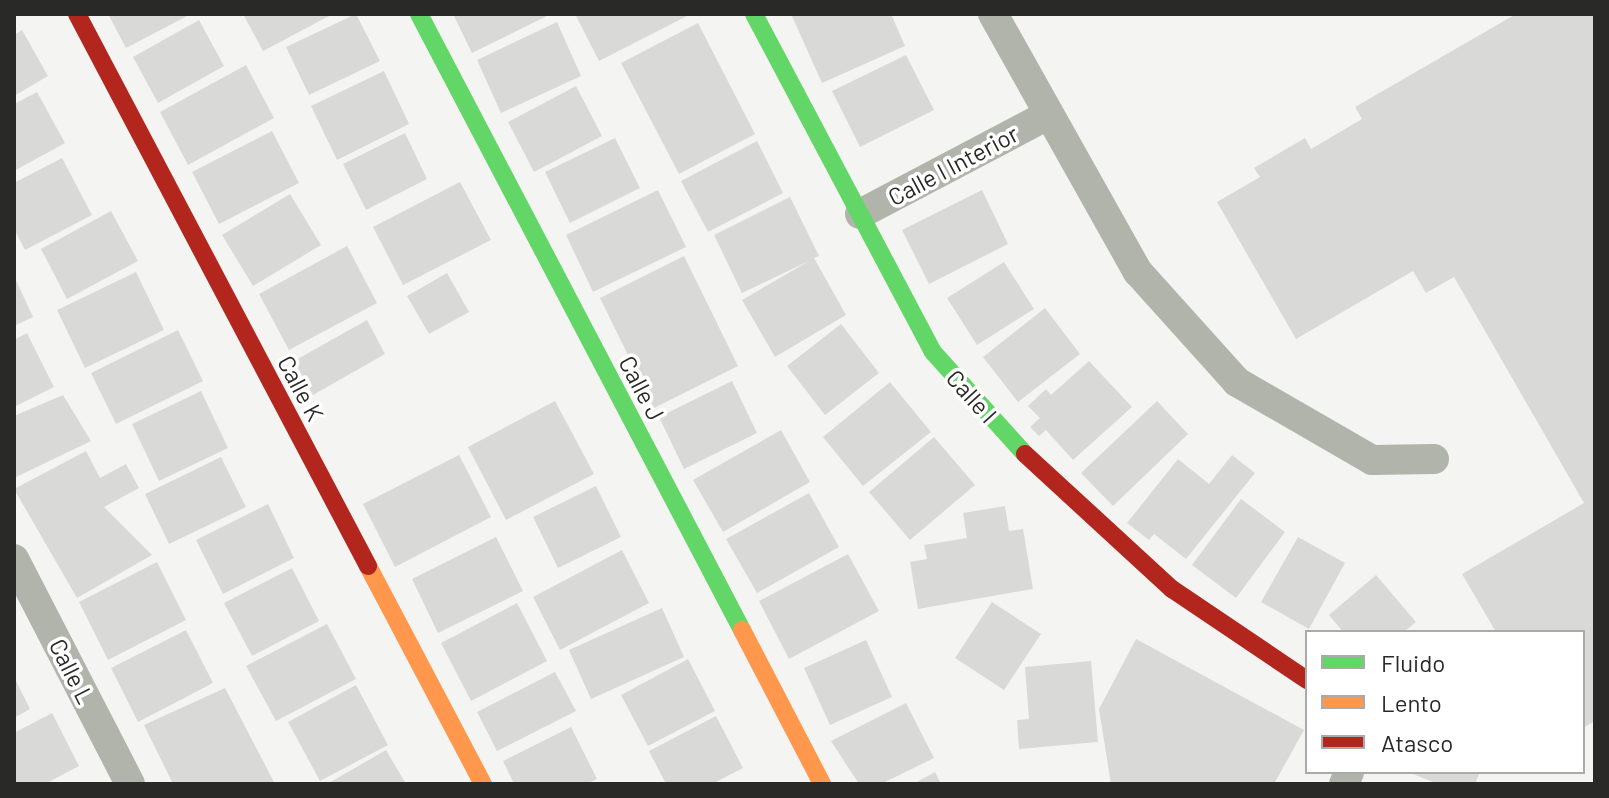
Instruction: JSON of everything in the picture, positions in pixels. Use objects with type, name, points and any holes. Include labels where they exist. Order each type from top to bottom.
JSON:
[{"type":"street","name":"Calle K","points":[[77,14],[483,784]]},
{"type":"street","name":"Calle J","points":[[419,14],[822,784]]},
{"type":"street","name":"Calle I","points":[[754,14],[933,352],[1036,467],[1172,589],[1305,679]]},
{"type":"street","points":[[993,14],[1046,116],[1138,272],[1237,382],[1372,460],[1434,459]]},
{"type":"street","name":"Calle I Interior","points":[[860,214],[1046,116]]},
{"type":"street","name":"Calle L","points":[[14,559],[130,784]]},
{"type":"building","points":[[108,14],[191,14],[126,48]]},
{"type":"building","points":[[243,14],[333,14],[263,51]]},
{"type":"building","points":[[356,14],[380,61],[309,95],[286,47]]},
{"type":"building","points":[[453,14],[551,14],[472,53]]},
{"type":"building","points":[[575,14],[691,14],[599,61]]},
{"type":"building","points":[[791,14],[891,14],[905,46],[822,83]]},
{"type":"building","points":[[1516,14],[1595,14],[1595,721],[1585,727],[1585,630],[1495,630],[1462,574],[1584,503],[1454,277],[1426,293],[1413,271],[1296,339],[1217,202],[1260,177],[1254,168],[1305,138],[1311,149],[1362,119],[1355,107]]},
{"type":"building","points":[[199,20],[224,66],[158,103],[133,57]]},
{"type":"building","points":[[557,22],[581,76],[501,113],[477,60]]},
{"type":"building","points":[[698,23],[755,134],[679,174],[621,63]]},
{"type":"building","points":[[22,30],[48,76],[14,96],[14,35]]},
{"type":"building","points":[[906,55],[934,110],[860,147],[832,91]]},
{"type":"building","points":[[246,65],[274,118],[188,165],[160,112]]},
{"type":"building","points":[[384,71],[409,124],[337,160],[311,106]]},
{"type":"building","points":[[576,86],[602,136],[534,172],[508,122]]},
{"type":"building","points":[[37,92],[65,143],[14,171],[14,104]]},
{"type":"building","points":[[272,131],[299,183],[219,224],[192,172]]},
{"type":"building","points":[[405,133],[427,179],[366,210],[343,164]]},
{"type":"building","points":[[615,138],[640,188],[570,223],[545,172]]},
{"type":"building","points":[[757,141],[783,193],[708,232],[681,181]]},
{"type":"building","points":[[62,158],[92,215],[25,250],[14,229],[14,183]]},
{"type":"building","points":[[460,182],[491,240],[403,285],[373,227]]},
{"type":"building","points":[[658,190],[686,247],[593,292],[566,235]]},
{"type":"building","points":[[982,190],[1008,244],[929,284],[902,230]]},
{"type":"building","points":[[290,194],[321,245],[253,286],[222,235]]},
{"type":"building","points":[[790,197],[819,256],[814,258],[846,315],[775,357],[742,300],[809,261],[742,293],[714,235]]},
{"type":"building","points":[[111,211],[138,261],[67,299],[41,249]]},
{"type":"building","points":[[347,246],[377,303],[289,350],[259,294]]},
{"type":"building","points":[[684,256],[738,366],[654,408],[600,298]]},
{"type":"building","points":[[1004,262],[1034,309],[977,345],[947,298]]},
{"type":"building","points":[[136,272],[164,330],[85,368],[57,310]]},
{"type":"building","points":[[447,273],[469,312],[429,334],[407,296]]},
{"type":"building","points":[[14,276],[33,317],[14,326]]},
{"type":"building","points":[[1045,308],[1080,354],[1018,402],[983,357]]},
{"type":"building","points":[[367,320],[385,354],[313,395],[294,361]]},
{"type":"building","points":[[841,324],[879,373],[825,415],[787,366]]},
{"type":"building","points":[[178,330],[203,381],[116,424],[91,373]]},
{"type":"building","points":[[27,333],[54,387],[14,407],[14,340]]},
{"type":"building","points":[[1089,361],[1132,407],[1073,460],[1046,430],[1039,436],[1030,427],[1040,418],[1028,406],[1046,389],[1051,395]]},
{"type":"building","points":[[732,381],[757,433],[684,469],[659,417]]},
{"type":"building","points":[[890,382],[931,432],[863,486],[823,437]]},
{"type":"building","points":[[201,391],[228,448],[159,481],[132,424]]},
{"type":"building","points":[[63,395],[91,441],[14,478],[14,416]]},
{"type":"building","points":[[555,401],[594,474],[506,520],[468,447]]},
{"type":"building","points":[[1157,401],[1188,434],[1113,506],[1081,473]]},
{"type":"building","points":[[781,430],[810,482],[723,532],[693,480]]},
{"type":"building","points":[[934,437],[975,485],[910,540],[869,492]]},
{"type":"building","points":[[86,451],[100,478],[126,464],[139,488],[104,507],[152,555],[77,598],[14,489]]},
{"type":"building","points":[[459,455],[491,517],[395,567],[363,504]]},
{"type":"building","points":[[1232,455],[1255,473],[1186,559],[1154,534],[1149,540],[1127,523],[1178,459],[1209,484]]},
{"type":"building","points":[[221,457],[246,507],[169,544],[145,494]]},
{"type":"building","points":[[596,486],[621,537],[558,568],[533,517]]},
{"type":"building","points":[[809,493],[839,547],[757,593],[726,539]]},
{"type":"building","points":[[1241,499],[1285,532],[1236,598],[1192,565]]},
{"type":"building","points":[[268,504],[294,558],[223,594],[196,540]]},
{"type":"building","points":[[1005,506],[1009,531],[1023,529],[1033,589],[918,609],[910,562],[927,559],[924,545],[967,538],[963,513]]},
{"type":"building","points":[[496,537],[523,591],[438,633],[412,579]]},
{"type":"building","points":[[1298,537],[1345,563],[1309,629],[1261,602]]},
{"type":"building","points":[[622,550],[649,603],[560,650],[533,597]]},
{"type":"building","points":[[848,554],[879,611],[789,659],[759,601]]},
{"type":"building","points":[[157,562],[186,620],[108,660],[79,602]]},
{"type":"building","points":[[292,568],[319,621],[252,656],[224,603]]},
{"type":"building","points":[[1376,575],[1416,622],[1406,630],[1341,630],[1329,615]]},
{"type":"building","points":[[992,602],[1041,634],[1004,690],[955,658]]},
{"type":"building","points":[[517,603],[547,661],[471,701],[441,643]]},
{"type":"building","points":[[662,608],[684,657],[591,699],[569,650]]},
{"type":"building","points":[[327,624],[356,679],[276,721],[246,666]]},
{"type":"building","points":[[186,630],[213,683],[138,722],[111,668]]},
{"type":"building","points":[[1136,639],[1304,730],[1274,784],[1111,784],[1099,709]]},
{"type":"building","points":[[866,640],[892,697],[830,725],[804,668]]},
{"type":"building","points":[[688,659],[715,711],[648,746],[621,695]]},
{"type":"building","points":[[1091,661],[1098,742],[1019,749],[1017,720],[1029,719],[1025,667]]},
{"type":"building","points":[[555,672],[576,711],[497,751],[477,712]]},
{"type":"building","points":[[14,677],[30,709],[14,718]]},
{"type":"building","points":[[356,685],[388,745],[320,781],[288,722]]},
{"type":"building","points":[[225,688],[275,784],[173,784],[144,725]]},
{"type":"building","points":[[906,703],[934,758],[881,784],[859,784],[831,741]]},
{"type":"building","points":[[52,713],[79,766],[45,784],[14,784],[14,733]]},
{"type":"building","points":[[716,716],[743,768],[712,784],[666,784],[649,751]]},
{"type":"building","points":[[571,727],[597,779],[586,784],[514,784],[503,761]]},
{"type":"building","points":[[386,750],[406,784],[327,784]]},
{"type":"building","points":[[935,772],[941,784],[913,784]]},
{"type":"building","points":[[1413,774],[1479,774],[1475,784],[1438,784]]},
{"type":"traffic: fast","points":[[419,14],[742,630]]},
{"type":"traffic: fast","points":[[754,14],[933,352],[1025,454]]},
{"type":"traffic: slow","points":[[368,566],[483,784]]},
{"type":"traffic: slow","points":[[742,630],[822,784]]},
{"type":"traffic: jam","points":[[77,14],[368,566]]},
{"type":"traffic: jam","points":[[1025,454],[1172,589],[1305,679]]}]
